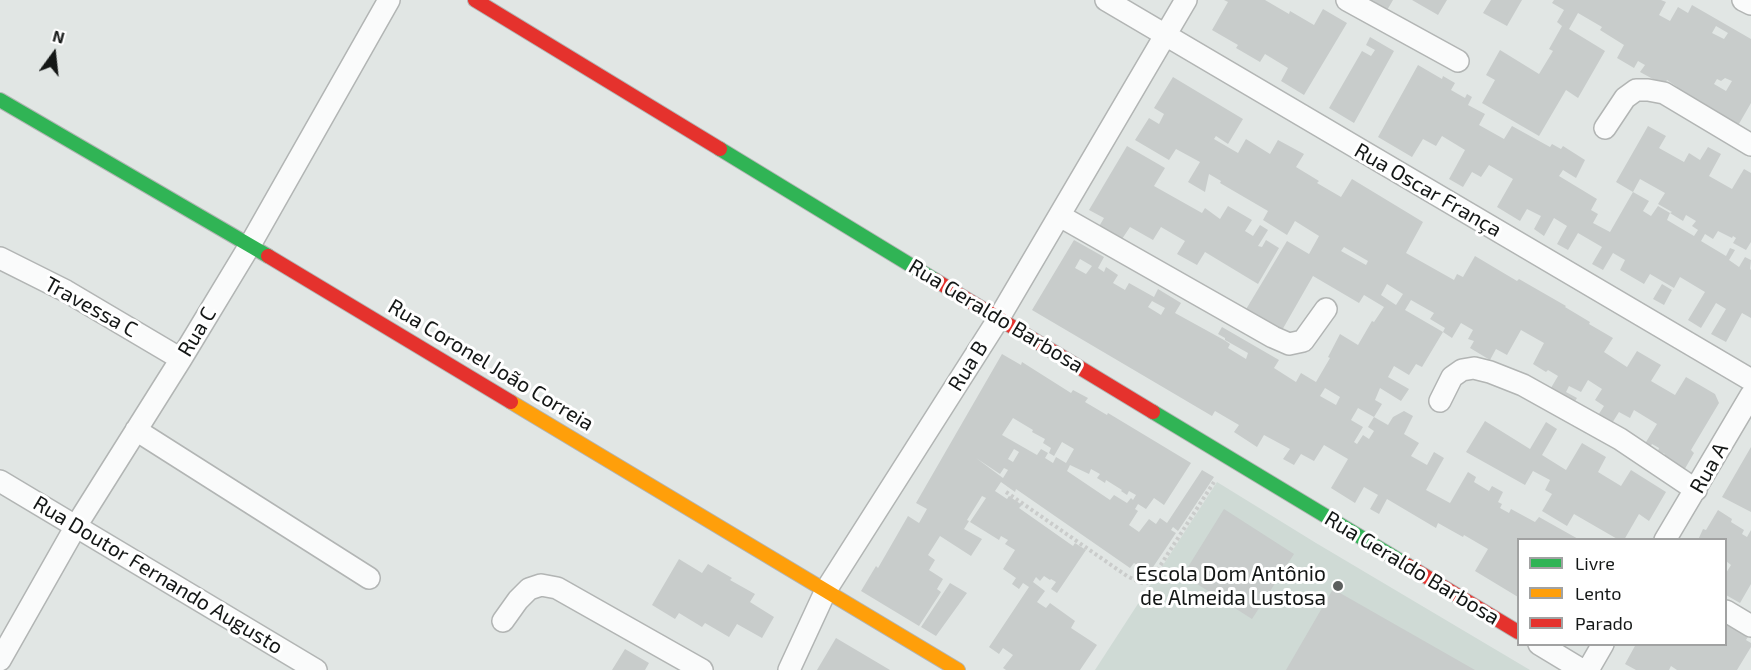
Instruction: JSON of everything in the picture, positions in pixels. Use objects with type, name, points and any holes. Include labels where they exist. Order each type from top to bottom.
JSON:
[{"type":"street","name":"Rua C","points":[[0,660],[7,632],[181,359],[250,245],[389,0]]},
{"type":"street","name":"Rua Geraldo Barbosa","points":[[475,0],[1517,631]]},
{"type":"street","name":"Rua Oscar França","points":[[1106,0],[1751,380]]},
{"type":"street","name":"Rua B","points":[[789,670],[826,590],[999,318],[1186,0]]},
{"type":"street","points":[[1347,0],[1458,61]]},
{"type":"street","points":[[1743,0],[1751,4]]},
{"type":"street","points":[[1605,128],[1625,98],[1636,90],[1648,90],[1664,93],[1751,145]]},
{"type":"street","name":"Rua Coronel João Correia","points":[[0,100],[250,245],[958,670]]},
{"type":"street","points":[[1060,216],[1289,344],[1303,340],[1326,309]]},
{"type":"street","name":"Travessa C","points":[[0,258],[66,291],[181,359]]},
{"type":"street","points":[[1440,401],[1452,377],[1462,370],[1474,368],[1490,372],[1523,385],[1620,439],[1696,490]]},
{"type":"street","name":"Rua A","points":[[1666,538],[1751,395]]},
{"type":"street","points":[[136,430],[369,578]]},
{"type":"street","name":"Rua Doutor Fernando Augusto","points":[[0,481],[316,670]]},
{"type":"street","points":[[503,621],[529,589],[541,585],[557,588],[702,670]]},
{"type":"street","points":[[1727,612],[1751,626]]},
{"type":"street","points":[[1541,646],[1582,670]]},
{"type":"street","points":[[1588,670],[1602,646]]},
{"type":"path","points":[[1006,492],[1127,576],[1145,584],[1151,580],[1230,459]]},
{"type":"shaded area","points":[[1217,482],[1316,543],[1530,670],[1095,670]]},
{"type":"building","points":[[1224,0],[1265,0],[1314,25],[1323,9],[1347,23],[1304,95],[1281,81],[1288,68],[1265,54],[1260,62],[1236,48],[1238,45],[1212,30],[1228,2]]},
{"type":"building","points":[[1366,0],[1393,0],[1386,12]]},
{"type":"building","points":[[1412,0],[1447,0],[1438,15]]},
{"type":"building","points":[[1491,0],[1522,0],[1507,26],[1483,13]]},
{"type":"building","points":[[1554,0],[1661,0],[1666,2],[1659,15],[1670,21],[1678,7],[1688,13],[1692,5],[1751,39],[1751,103],[1736,129],[1675,92],[1677,87],[1667,80],[1664,85],[1640,72],[1645,65],[1638,61],[1634,68],[1617,58],[1624,45],[1600,30],[1602,27],[1578,13],[1569,29],[1605,51],[1578,98],[1566,90],[1539,136],[1482,103],[1495,80],[1486,75],[1500,50],[1539,74],[1553,51],[1549,49],[1562,26],[1557,22],[1564,10],[1552,3]],"holes":[[[1716,26],[1728,33],[1724,39],[1712,33]],[[1725,78],[1732,81],[1726,91],[1714,84],[1717,79],[1721,81]]]},
{"type":"building","points":[[1370,37],[1394,51],[1354,123],[1329,108],[1362,51],[1371,56],[1375,50],[1366,45]]},
{"type":"building","points":[[1418,65],[1442,79],[1443,76],[1455,83],[1451,90],[1465,98],[1467,94],[1472,97],[1468,105],[1485,114],[1479,125],[1504,139],[1512,126],[1550,147],[1552,144],[1561,149],[1563,146],[1585,160],[1576,178],[1563,170],[1559,176],[1597,199],[1591,210],[1598,214],[1593,223],[1610,232],[1633,192],[1616,182],[1648,126],[1666,136],[1659,148],[1684,162],[1689,153],[1700,160],[1708,147],[1721,154],[1709,176],[1732,189],[1744,169],[1751,173],[1751,242],[1746,250],[1733,243],[1736,238],[1718,231],[1713,239],[1705,234],[1701,241],[1726,256],[1730,248],[1735,250],[1729,260],[1739,267],[1745,257],[1751,260],[1751,318],[1742,313],[1726,342],[1711,334],[1726,309],[1716,303],[1701,328],[1688,320],[1705,292],[1680,277],[1674,288],[1650,274],[1644,284],[1620,270],[1625,260],[1613,253],[1603,270],[1592,264],[1602,247],[1578,233],[1568,250],[1557,244],[1567,226],[1554,218],[1544,236],[1534,229],[1541,216],[1527,209],[1520,221],[1497,207],[1513,179],[1489,165],[1481,177],[1472,172],[1463,187],[1449,179],[1465,150],[1442,136],[1436,146],[1423,139],[1412,157],[1378,137]],"holes":[[[1640,179],[1665,193],[1658,204],[1672,212],[1658,206],[1651,216],[1643,211],[1649,201],[1633,192]],[[1670,213],[1683,221],[1686,215],[1696,221],[1692,226],[1698,230],[1694,236],[1667,220]]]},
{"type":"building","points":[[1173,77],[1243,119],[1228,144],[1216,136],[1214,139],[1238,153],[1246,139],[1270,154],[1278,140],[1304,154],[1296,167],[1341,197],[1352,179],[1423,222],[1406,253],[1454,280],[1457,274],[1463,277],[1475,256],[1566,306],[1590,322],[1589,324],[1613,338],[1604,352],[1627,367],[1637,351],[1661,365],[1651,381],[1675,395],[1686,377],[1715,394],[1719,403],[1691,450],[1694,453],[1683,472],[1662,460],[1665,454],[1658,451],[1659,448],[1652,444],[1648,450],[1643,447],[1657,424],[1634,410],[1630,418],[1619,412],[1609,428],[1595,420],[1604,406],[1595,400],[1602,389],[1588,380],[1581,392],[1569,386],[1566,392],[1577,398],[1572,406],[1548,393],[1558,376],[1533,364],[1544,343],[1521,330],[1507,355],[1496,349],[1490,360],[1470,348],[1474,341],[1468,339],[1473,330],[1461,323],[1452,338],[1443,332],[1422,367],[1416,364],[1409,375],[1394,366],[1388,377],[1409,389],[1401,401],[1380,388],[1375,400],[1382,404],[1374,417],[1388,425],[1393,417],[1404,411],[1413,416],[1404,434],[1419,443],[1411,456],[1427,465],[1434,452],[1444,458],[1426,490],[1450,503],[1468,472],[1476,477],[1474,482],[1489,491],[1492,486],[1503,492],[1498,502],[1502,504],[1500,508],[1509,513],[1511,509],[1535,522],[1539,517],[1576,538],[1517,538],[1517,596],[1475,571],[1488,549],[1464,535],[1463,537],[1438,523],[1436,528],[1387,499],[1379,514],[1370,509],[1378,495],[1364,487],[1355,503],[1331,488],[1348,459],[1324,445],[1314,461],[1301,454],[1294,465],[1283,459],[1290,449],[1264,435],[1257,447],[1234,432],[1239,425],[1215,411],[1212,416],[1032,310],[1074,240],[1104,257],[1098,268],[1104,272],[1106,267],[1118,275],[1113,283],[1125,290],[1129,283],[1154,297],[1158,289],[1181,303],[1175,313],[1224,340],[1230,344],[1228,348],[1246,359],[1248,353],[1218,334],[1222,327],[1279,360],[1274,368],[1296,382],[1301,373],[1316,382],[1340,334],[1358,345],[1372,321],[1374,322],[1384,307],[1364,295],[1359,303],[1313,276],[1281,332],[1245,311],[1287,241],[1309,254],[1319,236],[1295,221],[1287,235],[1263,220],[1268,211],[1209,174],[1205,192],[1188,182],[1200,162],[1176,149],[1169,160],[1135,140],[1149,118],[1159,124],[1164,114],[1154,108]],"holes":[[[1344,247],[1368,261],[1366,265],[1341,251]],[[1080,259],[1092,266],[1086,274],[1075,268]],[[1387,284],[1403,294],[1396,305],[1381,295]],[[1411,300],[1434,313],[1430,319],[1445,328],[1443,332],[1405,310]],[[1152,301],[1165,308],[1161,315],[1148,307]],[[1325,388],[1340,397],[1336,405],[1320,396]],[[1358,408],[1374,417],[1368,427],[1374,431],[1369,439],[1363,435],[1357,444],[1354,442],[1363,427],[1351,420]]]},
{"type":"building","points":[[1127,146],[1165,168],[1154,186],[1202,213],[1205,208],[1220,219],[1228,206],[1252,220],[1245,231],[1253,236],[1260,225],[1268,230],[1258,246],[1262,247],[1266,240],[1279,248],[1258,284],[1205,252],[1197,265],[1177,254],[1185,241],[1161,227],[1153,240],[1130,227],[1120,242],[1098,228],[1104,218],[1089,210]]},
{"type":"building","points":[[1662,284],[1672,290],[1664,305],[1653,299]]},
{"type":"building","points":[[1002,354],[1021,365],[1022,362],[1071,393],[1073,390],[1088,398],[1085,402],[1107,415],[1108,413],[1191,463],[1164,505],[1154,498],[1146,509],[1138,504],[1135,509],[1138,511],[1129,525],[1139,532],[1149,519],[1156,524],[1160,518],[1167,523],[1202,470],[1214,477],[1178,531],[1173,527],[1171,530],[1176,533],[1149,573],[1134,563],[1130,568],[1016,489],[1015,492],[1001,482],[995,491],[1007,499],[1009,496],[1022,505],[1019,508],[1073,546],[1075,543],[1086,550],[1057,593],[1051,589],[1056,582],[1051,579],[1044,576],[1040,581],[1036,577],[1033,582],[1045,591],[1037,602],[1046,608],[1050,603],[1075,621],[1071,628],[1097,645],[1080,670],[1006,670],[1003,668],[1013,655],[1003,648],[999,654],[989,647],[1029,587],[1023,583],[1019,589],[1012,584],[1016,578],[1003,569],[1015,550],[1005,544],[1008,540],[1001,536],[999,540],[970,522],[986,498],[982,496],[964,529],[982,539],[971,556],[940,536],[928,555],[935,560],[929,570],[943,579],[937,589],[941,592],[919,626],[861,591],[876,566],[878,568],[908,516],[919,523],[927,509],[916,503]],"holes":[[[1013,418],[1045,439],[1043,443],[1051,448],[1049,453],[1054,456],[1062,442],[1074,449],[1066,463],[1056,457],[1053,463],[1045,458],[1048,453],[1041,449],[1037,455],[1002,435]],[[1014,449],[1019,452],[1013,462],[1008,459]],[[976,458],[1000,474],[1004,468],[1008,470],[1003,478]],[[1070,465],[1089,474],[1091,469],[1100,474],[1097,478],[1105,483],[1106,480],[1127,495],[1129,491],[1136,495],[1127,503],[1114,495],[1110,500],[1067,471]]]},
{"type":"building","points":[[1485,421],[1530,449],[1546,422],[1557,429],[1542,455],[1566,470],[1582,443],[1606,457],[1598,472],[1621,486],[1631,470],[1666,492],[1649,521],[1639,514],[1625,538],[1616,538],[1574,514],[1567,526],[1542,511],[1552,494],[1545,490],[1550,480],[1533,471],[1525,485],[1466,452]]},
{"type":"building","points":[[1751,447],[1751,512],[1722,497]]},
{"type":"building","points":[[1224,509],[1294,554],[1252,619],[1183,575]]},
{"type":"building","points":[[1718,510],[1744,530],[1742,534],[1747,537],[1751,530],[1751,584],[1740,603],[1727,596],[1727,571],[1731,565],[1727,562],[1727,538],[1699,538],[1703,529],[1706,530]]},
{"type":"building","points":[[679,559],[702,573],[708,564],[755,594],[750,602],[774,617],[762,638],[737,624],[729,637],[705,623],[702,627],[679,613],[675,619],[652,605]]},
{"type":"building","points":[[950,583],[967,593],[936,636],[921,627]]},
{"type":"building","points":[[1333,589],[1475,670],[1286,670]]},
{"type":"building","points":[[1727,621],[1749,635],[1746,640],[1751,643],[1751,647],[1737,670],[1677,670],[1671,666],[1669,670],[1636,670],[1625,664],[1635,646],[1727,646]]},
{"type":"building","points":[[836,638],[890,670],[817,670]]},
{"type":"building","points":[[625,649],[649,663],[645,670],[612,670]]},
{"type":"traffic: fast","points":[[0,100],[268,256]]},
{"type":"traffic: fast","points":[[720,149],[935,280]]},
{"type":"traffic: fast","points":[[1153,412],[1407,565]]},
{"type":"traffic: slow","points":[[511,402],[958,670]]},
{"type":"traffic: jam","points":[[475,0],[720,149]]},
{"type":"traffic: jam","points":[[268,256],[511,402]]},
{"type":"traffic: jam","points":[[935,280],[1153,412]]},
{"type":"traffic: jam","points":[[1407,565],[1517,631]]},
{"type":"place","name":"Escola Dom Antônio de Almeida Lustosa","points":[[1338,586]]}]
